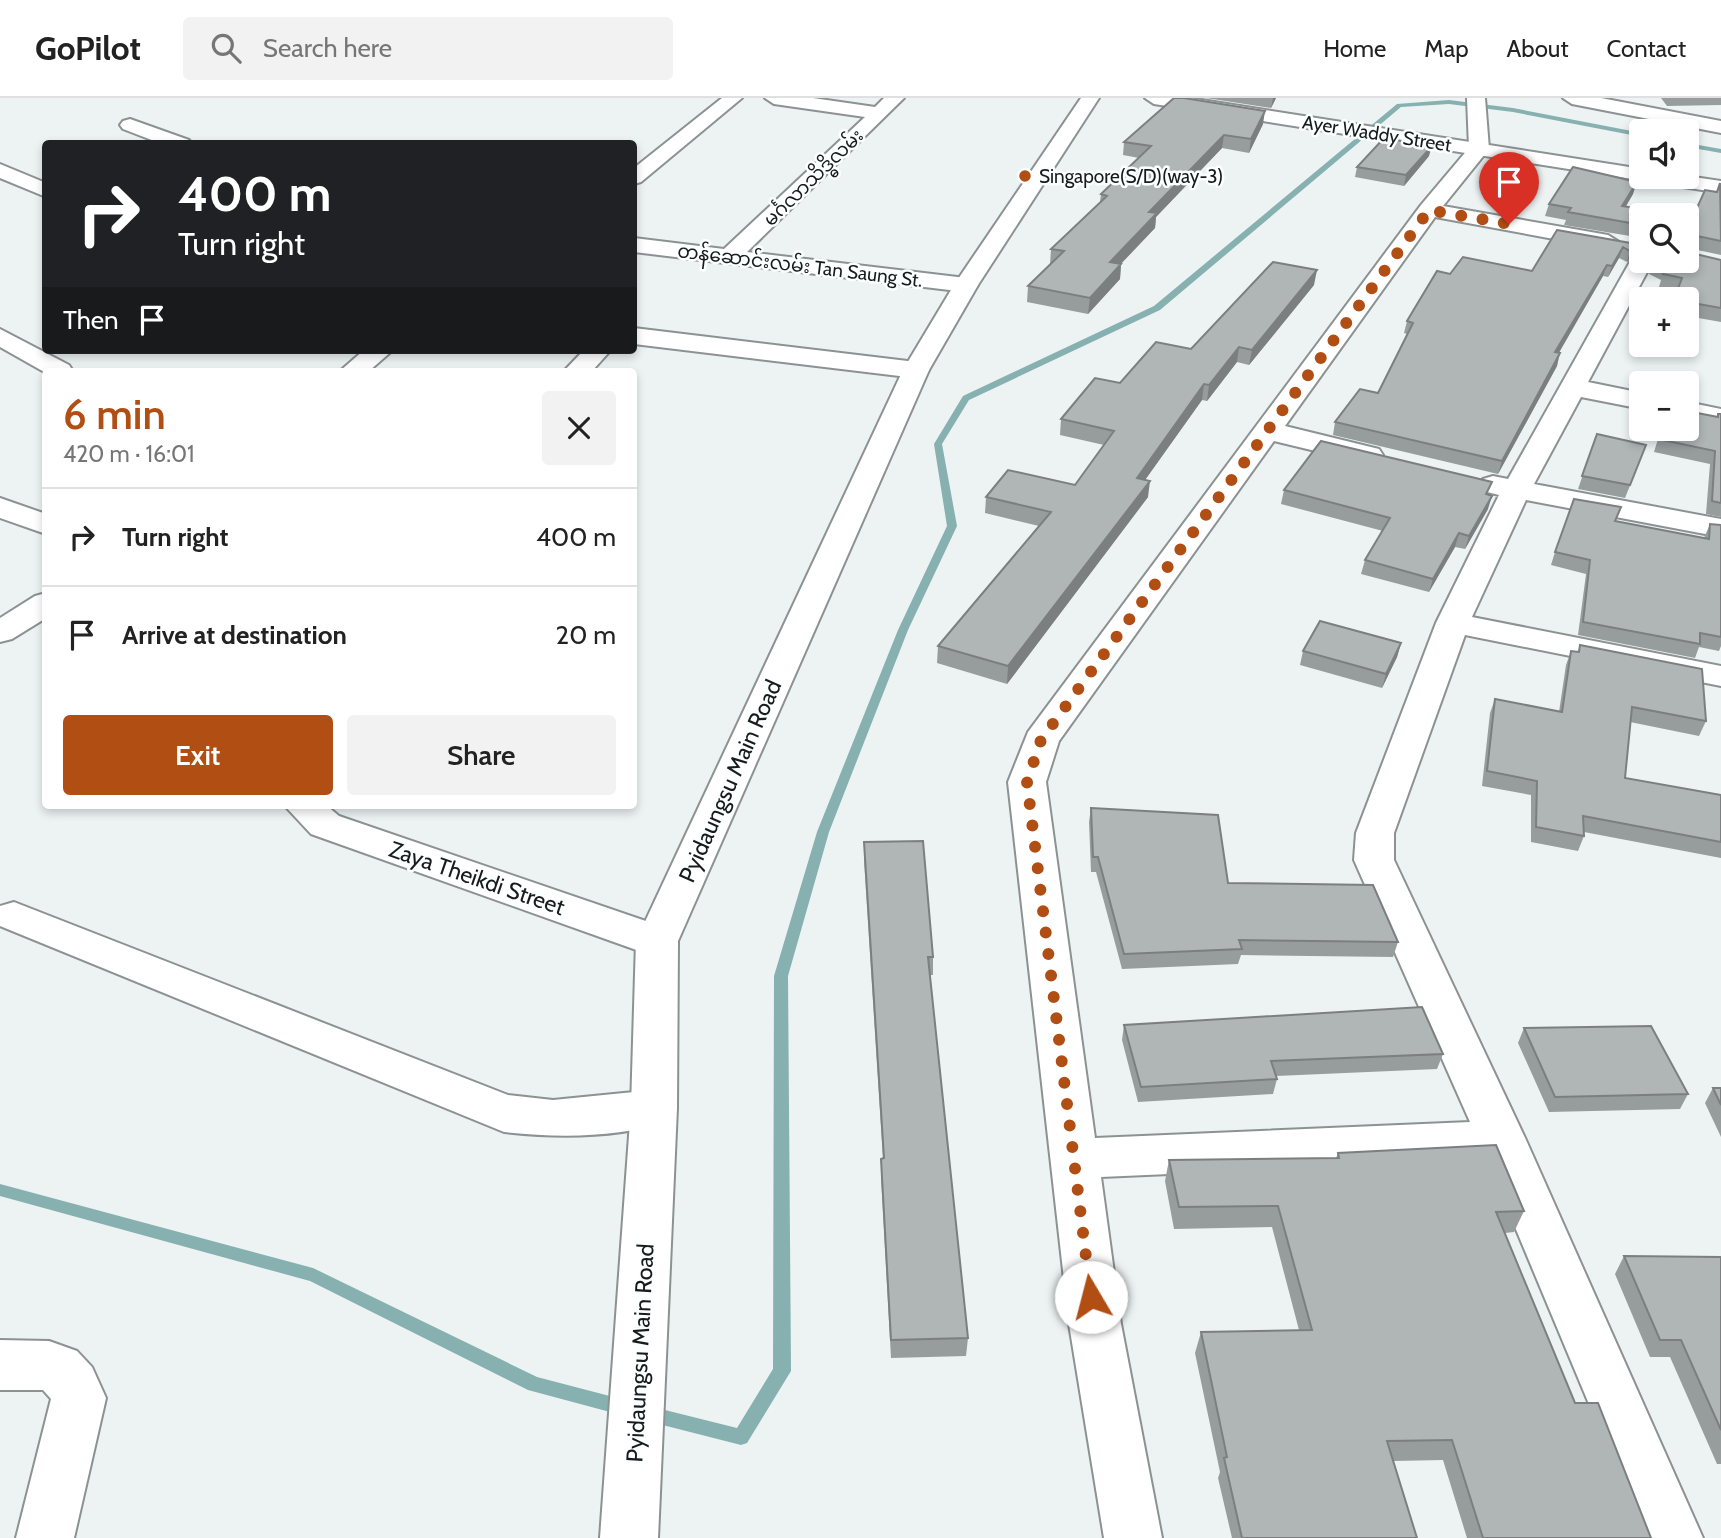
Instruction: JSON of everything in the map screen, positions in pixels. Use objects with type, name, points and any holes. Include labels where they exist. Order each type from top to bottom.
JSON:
[{"type":"street","points":[[637,175],[733,98]]},
{"type":"street","points":[[774,98],[880,113]]},
{"type":"street","name":"မင်္ဂလာသိဒ္ဓိလမ်း","points":[[730,256],[895,98]]},
{"type":"street","name":"Pyidaungsu Main Road","points":[[629,1538],[654,1108],[657,941],[916,370],[966,285],[1090,98]]},
{"type":"street","name":"Ayer Waddy Street","points":[[1154,98],[1629,173]]},
{"type":"street","points":[[1133,1538],[1095,1324],[1072,1159],[1027,782],[1041,740],[1429,210],[1479,149],[1476,98]]},
{"type":"street","points":[[1572,98],[1721,127]]},
{"type":"street","points":[[130,125],[171,140]]},
{"type":"street","points":[[0,170],[42,189]]},
{"type":"street","points":[[1699,184],[1721,187]]},
{"type":"street","points":[[1429,210],[1629,246]]},
{"type":"street","name":"တန်ဆောင်းလမ်း Tan Saung St.","points":[[637,245],[966,285]]},
{"type":"street","points":[[1635,273],[1516,490],[1453,623],[1375,833],[1374,860],[1502,1140],[1674,1538]]},
{"type":"street","points":[[637,336],[916,370]]},
{"type":"street","points":[[0,337],[55,368]]},
{"type":"street","points":[[357,368],[375,354]]},
{"type":"street","points":[[580,368],[594,354]]},
{"type":"street","points":[[1572,387],[1629,398]]},
{"type":"street","points":[[1699,412],[1721,416]]},
{"type":"street","points":[[1269,431],[1399,462]]},
{"type":"street","points":[[1464,478],[1721,527]]},
{"type":"street","points":[[0,506],[42,523]]},
{"type":"street","points":[[0,632],[42,606]]},
{"type":"street","points":[[1453,623],[1721,676]]},
{"type":"street","name":"Zaya Theikdi Street","points":[[307,809],[325,825],[657,941]]},
{"type":"street","points":[[14,916],[505,1113],[553,1119],[654,1108]]},
{"type":"street","points":[[1072,1159],[1502,1140]]},
{"type":"street","points":[[0,1365],[58,1367],[71,1378],[79,1398],[45,1538]]},
{"type":"building","points":[[1174,98],[1265,111],[1251,139],[1224,135],[1149,212],[1157,213],[1110,262],[1121,264],[1090,298],[1028,286],[1064,251],[1051,249],[1107,196],[1101,194],[1151,146],[1124,142]]},
{"type":"building","points":[[1384,138],[1432,146],[1406,175],[1357,167]]},
{"type":"building","points":[[1573,167],[1629,180],[1629,189],[1633,189],[1622,206],[1629,207],[1629,223],[1568,212],[1571,208],[1549,204]]},
{"type":"building","points":[[1720,183],[1721,241],[1699,236],[1699,204],[1705,190],[1717,192]]},
{"type":"building","points":[[1557,230],[1629,243],[1629,250],[1623,247],[1612,266],[1607,265],[1555,352],[1560,353],[1502,461],[1335,422],[1360,389],[1378,393],[1413,323],[1407,321],[1437,271],[1450,274],[1463,257],[1532,271]]},
{"type":"building","points":[[1699,255],[1721,260],[1721,308],[1699,304],[1699,287],[1679,287],[1682,278],[1663,274],[1699,273]]},
{"type":"building","points":[[1273,262],[1317,270],[1252,350],[1239,347],[1209,385],[1204,384],[1137,478],[1150,481],[1008,666],[938,646],[1051,512],[986,497],[1008,470],[1075,485],[1114,431],[1061,419],[1095,378],[1120,383],[1156,342],[1191,349]]},
{"type":"building","points":[[1699,413],[1718,417],[1718,414],[1721,414],[1721,503],[1712,501],[1715,451],[1668,441],[1699,441]]},
{"type":"building","points":[[1597,434],[1646,445],[1630,485],[1582,476]]},
{"type":"building","points":[[1321,441],[1492,482],[1486,494],[1492,496],[1469,536],[1459,533],[1433,579],[1365,560],[1390,518],[1284,490]]},
{"type":"building","points":[[1574,499],[1621,507],[1615,521],[1709,539],[1710,524],[1721,525],[1721,637],[1700,633],[1700,644],[1583,622],[1590,560],[1555,552]]},
{"type":"building","points":[[1320,621],[1401,643],[1386,674],[1303,651]]},
{"type":"building","points":[[1580,645],[1702,669],[1706,721],[1632,707],[1625,778],[1721,795],[1721,842],[1583,816],[1584,836],[1536,827],[1537,781],[1487,771],[1495,699],[1562,712],[1571,651],[1579,652]]},
{"type":"building","points":[[1091,808],[1218,815],[1228,883],[1373,885],[1398,942],[1239,940],[1242,949],[1124,954],[1098,857],[1093,857]]},
{"type":"building","points":[[923,841],[933,957],[928,957],[968,1338],[891,1340],[881,1159],[884,1158],[864,842]]},
{"type":"building","points":[[1422,1007],[1443,1054],[1271,1061],[1277,1079],[1141,1087],[1124,1025]]},
{"type":"building","points":[[1651,1026],[1688,1094],[1555,1097],[1524,1028]]},
{"type":"building","points":[[1713,1088],[1721,1088],[1721,1105]]},
{"type":"building","points":[[1496,1145],[1524,1211],[1496,1212],[1575,1403],[1598,1403],[1651,1538],[1483,1538],[1452,1440],[1387,1441],[1417,1538],[1242,1538],[1201,1332],[1312,1330],[1278,1206],[1179,1207],[1169,1160],[1339,1158],[1338,1153]]},
{"type":"building","points":[[1624,1256],[1721,1257],[1721,1430],[1681,1340],[1660,1340]]},
{"type":"waterway","points":[[649,1414],[741,1437],[782,1371],[781,976],[823,832],[903,630],[952,526],[938,444],[966,398],[1157,308],[1399,105],[1449,102],[1513,110],[1629,132]]},
{"type":"waterway","points":[[1699,147],[1721,151]]},
{"type":"waterway","points":[[0,1190],[313,1275],[534,1384],[625,1408]]},
{"type":"place","name":"Singapore(S/D)(way-3)","points":[[1025,176]]},
{"type":"route","points":[[1091,1297],[1027,782],[1041,740],[1429,210],[1509,224]]}]
